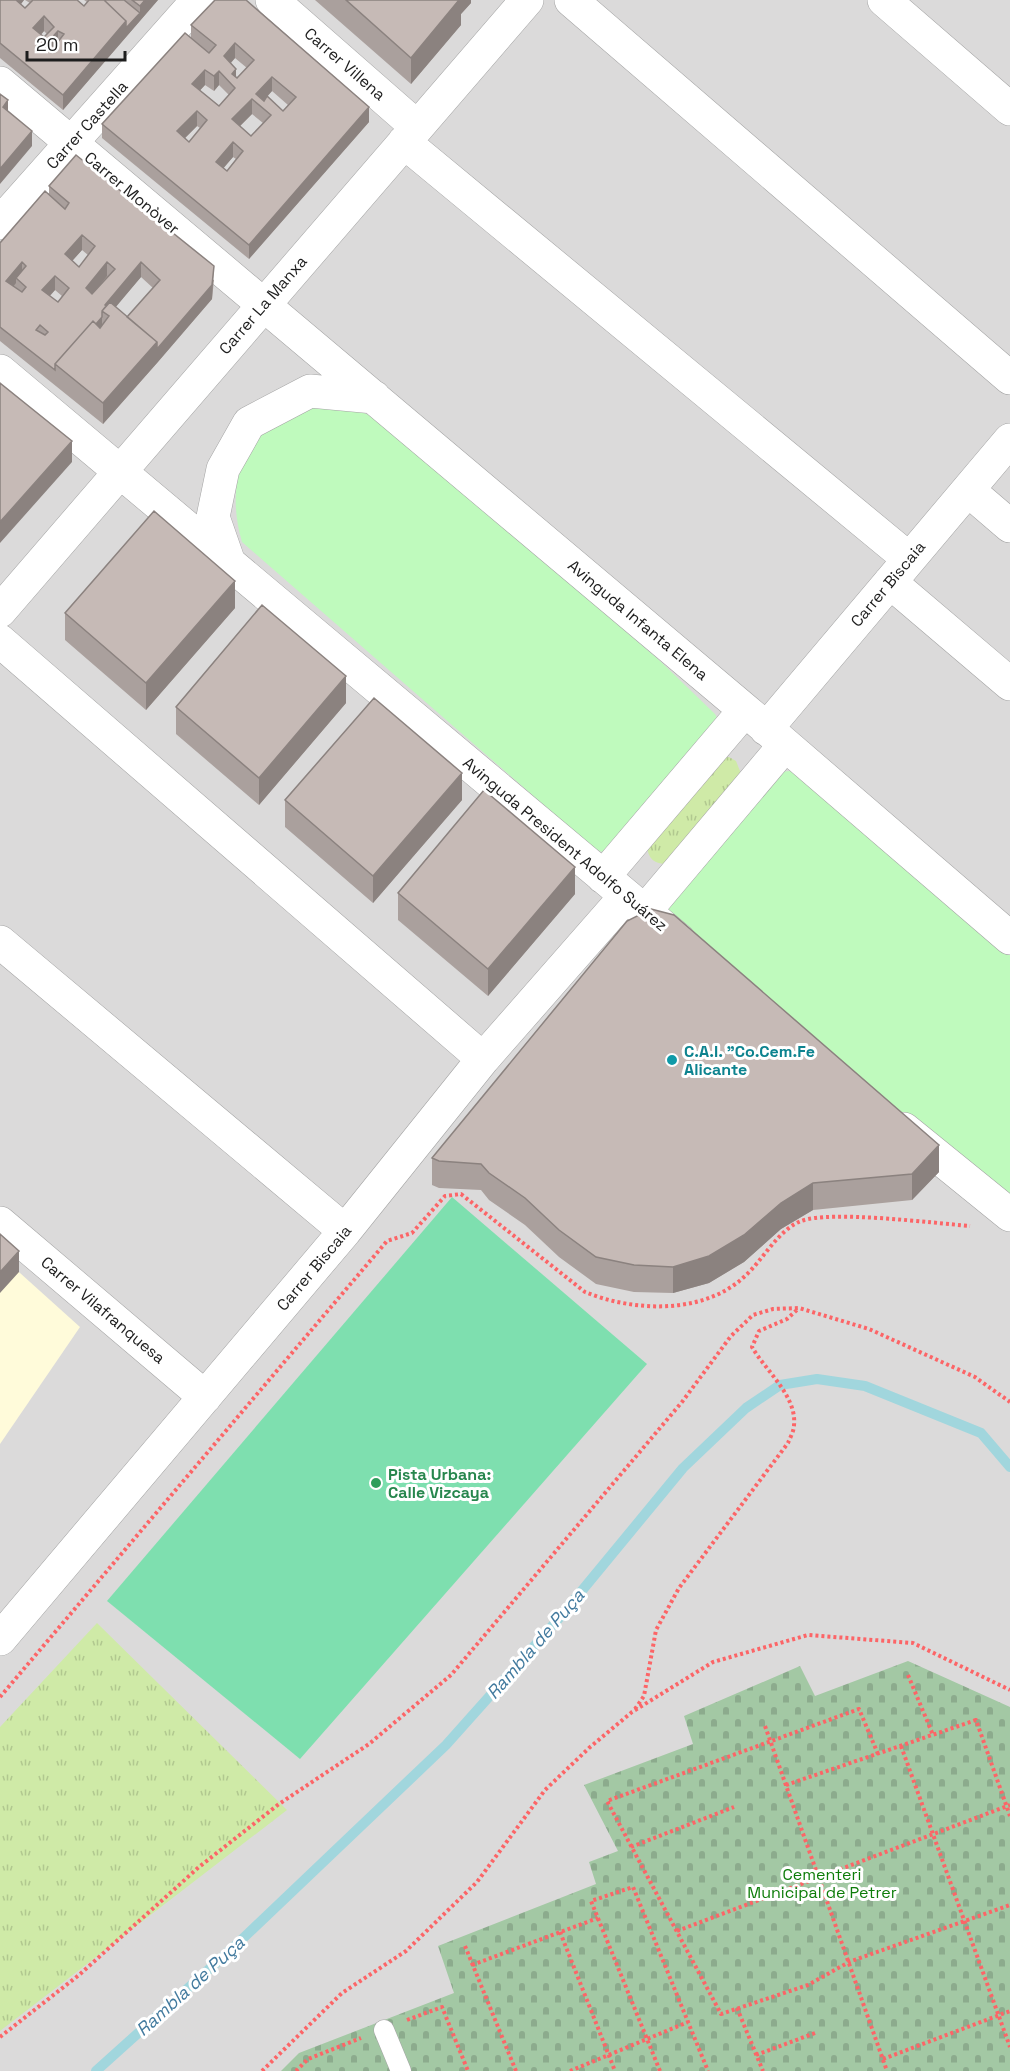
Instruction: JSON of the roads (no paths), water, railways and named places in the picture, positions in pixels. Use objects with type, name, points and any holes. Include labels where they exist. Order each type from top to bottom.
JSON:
[{"type":"street","name":"Carrer Castella","points":[[0,224],[198,0]]},
{"type":"street","name":"Carrer Villena","points":[[272,0],[411,135],[899,571],[1010,684]]},
{"type":"street","name":"Carrer La Manxa","points":[[0,611],[527,0]]},
{"type":"street","points":[[571,0],[1010,378]]},
{"type":"street","points":[[884,0],[1010,109]]},
{"type":"street","name":"Carrer Monòver","points":[[0,83],[265,304]]},
{"type":"street","name":"Avinguda Infanta Elena","points":[[265,304],[1010,939]]},
{"type":"street","points":[[0,371],[121,471]]},
{"type":"street","points":[[228,561],[213,517],[223,469],[249,423],[310,391],[374,397]]},
{"type":"street","name":"Carrer Biscaia","points":[[765,728],[1010,440]]},
{"type":"street","name":"Avinguda President Adolfo Suárez","points":[[121,471],[699,957]]},
{"type":"street","points":[[968,490],[1010,526]]},
{"type":"street","points":[[0,641],[483,1059]]},
{"type":"street","points":[[625,895],[765,728]]},
{"type":"street","points":[[625,895],[765,728]]},
{"type":"street","name":"Carrer Biscaia","points":[[0,1639],[345,1231],[483,1059],[625,895]]},
{"type":"street","points":[[0,942],[345,1231]]},
{"type":"street","points":[[880,1109],[1010,1215]]},
{"type":"street","name":"Carrer Vilafranquesa","points":[[0,1223],[205,1397]]},
{"type":"lane","points":[[384,2030],[401,2071]]},
{"type":"waterway","name":"Rambla de Puça","points":[[96,2071],[236,1945],[446,1745],[561,1616],[683,1468],[746,1408],[780,1385],[817,1379],[865,1386],[981,1433],[1010,1467]]},
{"type":"place","name":"C.A.I. \"Co.Cem.Fe Alicante","points":[[672,1060]]},
{"type":"place","name":"Pista Urbana: Calle Vizcaya","points":[[376,1483]]},
{"type":"park label","name":"Cementeri Municipal de Petrer","points":[[822,1883]]}]
